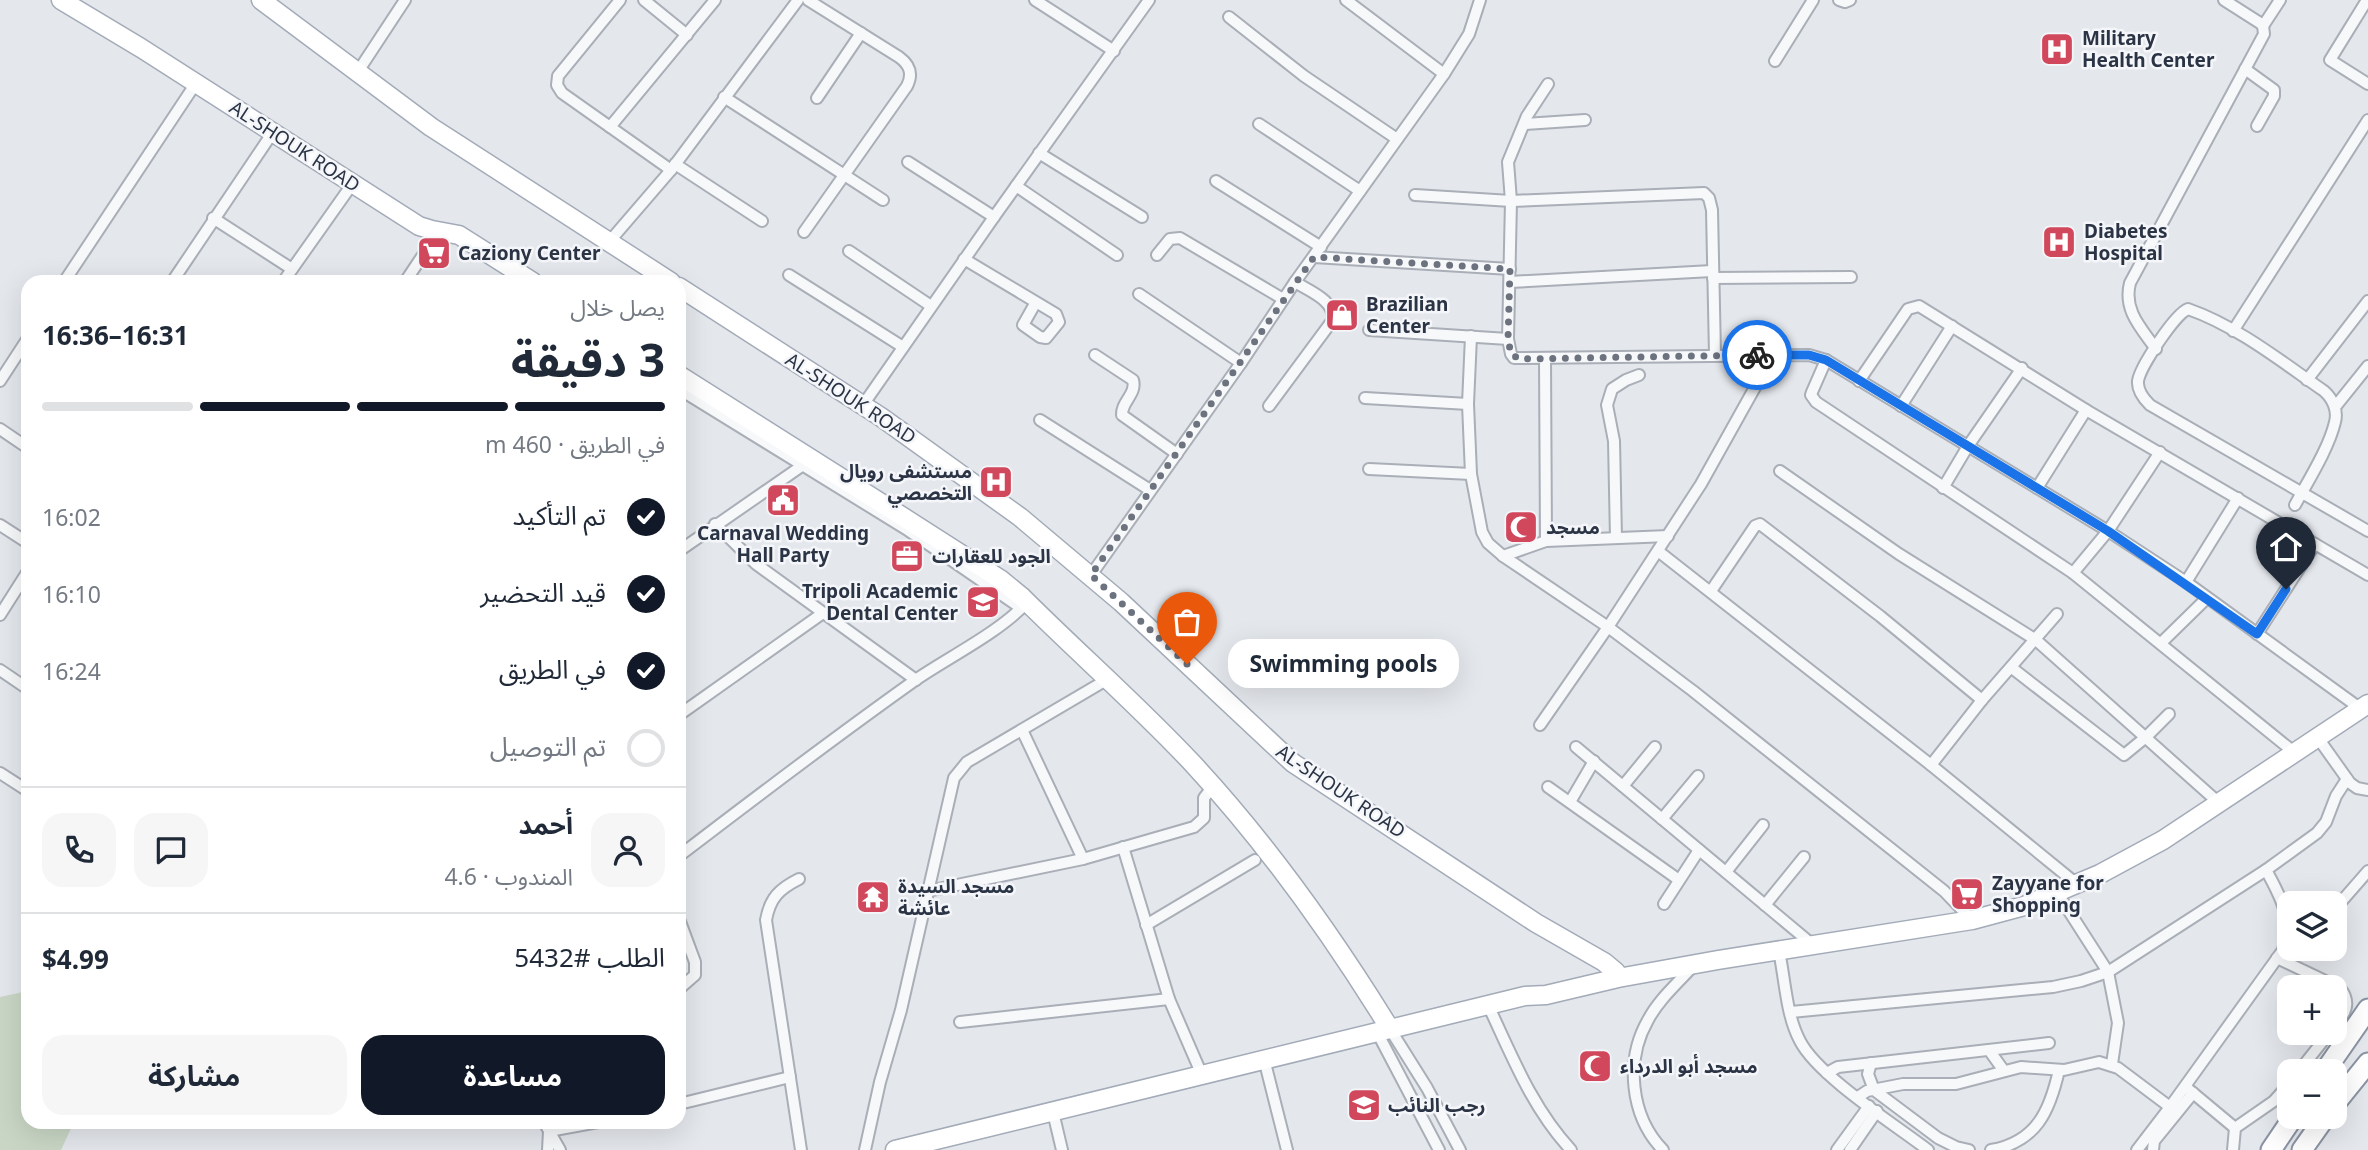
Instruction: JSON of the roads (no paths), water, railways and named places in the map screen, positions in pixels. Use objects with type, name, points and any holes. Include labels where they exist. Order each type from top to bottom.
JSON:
[{"type":"highway","points":[[2334,1059],[2368,1009]]},
{"type":"highway","points":[[2347,1059],[2368,1029]]},
{"type":"highway","points":[[2349,1086],[2353,1070],[2368,1048]]},
{"type":"highway","points":[[2347,1089],[2368,1063]]},
{"type":"highway","points":[[2271,1150],[2285,1129]]},
{"type":"highway","points":[[2302,1150],[2317,1129]]},
{"type":"main road","name":"AL-SHOUK ROAD","points":[[61,0],[419,226],[458,235],[522,275]]},
{"type":"main road","points":[[268,2],[357,73],[431,127],[660,275]]},
{"type":"main road","name":"AL-SHOUK ROAD","points":[[686,291],[863,405],[934,453],[1020,517],[1091,575],[1279,751],[1305,771],[1364,798],[1520,912],[1604,962],[1617,975]]},
{"type":"main road","points":[[686,380],[807,462],[1000,579],[1024,605],[1108,679],[1213,786],[1304,897],[1383,1031]]},
{"type":"main road","points":[[1617,975],[1693,966],[1972,920],[2058,894],[2121,863],[2219,803],[2364,707]]},
{"type":"main road","points":[[905,1149],[1525,996],[1546,995],[1689,959],[1718,960]]},
{"type":"street","points":[[357,73],[405,0]]},
{"type":"street","points":[[620,0],[558,76],[556,82],[562,93],[610,127],[762,221]]},
{"type":"street","points":[[644,0],[687,35]]},
{"type":"street","points":[[610,127],[715,0]]},
{"type":"street","points":[[609,243],[673,167],[798,0]]},
{"type":"street","points":[[804,232],[907,86],[910,74],[905,61],[808,0]]},
{"type":"street","points":[[1035,0],[1114,51]]},
{"type":"street","points":[[863,405],[1149,0]]},
{"type":"street","points":[[1346,0],[1444,74]]},
{"type":"street","points":[[1091,575],[1444,74],[1469,34],[1480,0]]},
{"type":"street","points":[[1775,61],[1813,0]]},
{"type":"street","points":[[1839,0],[1850,0]]},
{"type":"street","points":[[2224,0],[2263,26]]},
{"type":"street","points":[[2155,349],[2130,311],[2127,295],[2130,283],[2263,37],[2263,26],[2280,0]]},
{"type":"street","points":[[2367,0],[2330,60],[2368,84]]},
{"type":"street","points":[[1229,17],[1304,76],[1397,139]]},
{"type":"street","points":[[817,98],[861,33]]},
{"type":"street","points":[[2245,69],[2274,90],[2274,96],[2257,126]]},
{"type":"street","points":[[69,275],[195,83]]},
{"type":"street","points":[[1548,84],[1527,116],[1508,162],[1511,201],[1508,339],[1514,358],[1809,355],[1826,360],[2108,531],[2186,582],[2364,707]]},
{"type":"street","points":[[724,97],[883,200]]},
{"type":"street","points":[[1525,124],[1585,120]]},
{"type":"street","points":[[2233,331],[2364,139],[2368,121]]},
{"type":"street","points":[[1259,124],[1360,191]]},
{"type":"street","points":[[177,275],[273,132]]},
{"type":"street","points":[[1039,153],[1142,217]]},
{"type":"street","points":[[908,162],[994,217]]},
{"type":"street","points":[[1216,181],[1321,247]]},
{"type":"street","points":[[289,275],[353,183]]},
{"type":"street","points":[[1016,186],[1117,255]]},
{"type":"street","points":[[1415,195],[1511,201],[1704,193],[1709,198],[1712,210],[1715,355]]},
{"type":"street","points":[[214,218],[292,270]]},
{"type":"street","points":[[410,275],[439,231]]},
{"type":"street","points":[[1157,255],[1170,239],[1180,238],[1283,299]]},
{"type":"street","points":[[849,251],[931,306]]},
{"type":"street","points":[[1314,257],[1510,269]]},
{"type":"street","points":[[964,259],[1036,302]]},
{"type":"street","points":[[1510,282],[1713,274],[1851,277]]},
{"type":"street","points":[[789,275],[903,347]]},
{"type":"street","points":[[1269,406],[1334,316],[1330,304],[1295,282]]},
{"type":"street","points":[[1139,294],[1241,363]]},
{"type":"street","points":[[2307,380],[2368,301]]},
{"type":"street","points":[[1859,381],[1911,306],[1919,306],[2086,410],[2368,575]]},
{"type":"street","points":[[2295,505],[2302,492],[2335,421],[2335,407],[2329,396],[2233,331],[2188,309],[2181,312],[2155,349],[2138,380],[2144,399],[2150,405],[2302,492],[2368,531]]},
{"type":"street","points":[[1901,406],[1952,326]]},
{"type":"street","points":[[1369,330],[1508,339]]},
{"type":"street","points":[[1471,336],[1468,404],[1471,474],[1482,532],[1488,543],[1608,627],[1693,691],[1944,891],[1972,920]]},
{"type":"street","points":[[0,380],[21,348]]},
{"type":"street","points":[[1095,355],[1133,380],[1134,389],[1122,408],[1122,415],[1177,454]]},
{"type":"street","points":[[1540,725],[1702,484],[1773,355]]},
{"type":"street","points":[[1545,359],[1546,541]]},
{"type":"street","points":[[1826,360],[1812,392],[1813,398],[2073,573],[2295,753]]},
{"type":"street","points":[[2335,407],[2368,366]]},
{"type":"street","points":[[1944,488],[1968,446],[2022,368]]},
{"type":"street","points":[[1616,538],[1614,441],[1607,405],[1612,390],[1639,374]]},
{"type":"street","points":[[686,393],[807,462],[686,546]]},
{"type":"street","points":[[1365,398],[1468,404]]},
{"type":"street","points":[[2038,488],[2086,410]]},
{"type":"street","points":[[1040,420],[1150,490]]},
{"type":"street","points":[[0,429],[21,443]]},
{"type":"street","points":[[2073,573],[2108,531],[2160,452]]},
{"type":"street","points":[[1369,469],[1471,474]]},
{"type":"street","points":[[1780,471],[1899,554],[2036,640],[2219,803]]},
{"type":"street","points":[[2186,582],[2238,498]]},
{"type":"street","points":[[715,524],[756,564],[916,680]]},
{"type":"street","points":[[1711,591],[1755,526],[1760,524],[1880,616],[1982,700]]},
{"type":"street","points":[[0,525],[21,538]]},
{"type":"street","points":[[1503,556],[1546,541],[1668,536]]},
{"type":"street","points":[[2257,634],[2315,544]]},
{"type":"street","points":[[1658,551],[1931,765],[2078,885]]},
{"type":"street","points":[[0,615],[21,582]]},
{"type":"street","points":[[2161,643],[2207,598]]},
{"type":"street","points":[[686,851],[804,760],[1024,605]]},
{"type":"street","points":[[686,710],[823,613]]},
{"type":"street","points":[[1931,765],[1982,700],[2057,614]]},
{"type":"street","points":[[2012,668],[2120,754],[2127,753],[2169,714]]},
{"type":"street","points":[[0,670],[21,684]]},
{"type":"street","points":[[865,1150],[880,1082],[901,1010],[952,783],[957,772],[967,762],[1108,679]]},
{"type":"street","points":[[1022,730],[1083,859]]},
{"type":"street","points":[[2318,738],[2347,779],[2357,788],[2368,790]]},
{"type":"street","points":[[1576,747],[1813,945]]},
{"type":"street","points":[[1623,786],[1655,747]]},
{"type":"street","points":[[1570,802],[1594,761]]},
{"type":"street","points":[[0,773],[21,786]]},
{"type":"street","points":[[1662,819],[1698,776]]},
{"type":"street","points":[[1791,1012],[2053,987],[2081,982],[2108,972],[2266,870],[2317,833],[2326,822],[2336,796],[2347,779]]},
{"type":"street","points":[[928,891],[1083,859],[1198,826],[1205,815],[1204,798],[1213,786]]},
{"type":"street","points":[[1548,787],[1679,880]]},
{"type":"street","points":[[1726,872],[1763,825]]},
{"type":"street","points":[[1123,847],[1169,999],[1202,1075]]},
{"type":"street","points":[[1664,904],[1699,850]]},
{"type":"street","points":[[1765,905],[1804,857]]},
{"type":"street","points":[[1146,925],[1255,860]]},
{"type":"street","points":[[2266,870],[2278,891]]},
{"type":"street","points":[[2347,895],[2368,871]]},
{"type":"street","points":[[799,879],[775,894],[766,920],[801,1150]]},
{"type":"street","points":[[2058,894],[2108,972],[2118,1023],[2112,1064]]},
{"type":"street","points":[[686,938],[695,962],[695,975],[686,983]]},
{"type":"street","points":[[1779,951],[1791,1012],[1800,1040],[1811,1056],[1827,1073],[1928,1150]]},
{"type":"street","points":[[2153,1150],[2154,1141],[2277,960]]},
{"type":"street","points":[[2298,961],[2320,975]]},
{"type":"street","points":[[1663,1150],[1648,1129],[1640,1111],[1635,1092],[1635,1055],[1648,1019],[1693,966]]},
{"type":"street","points":[[960,1022],[1169,999]]},
{"type":"street","points":[[1488,1005],[1534,1102],[1551,1128],[1571,1150]]},
{"type":"street","points":[[1383,1031],[1439,1150]]},
{"type":"street","points":[[1383,1031],[1427,1088],[1460,1150]]},
{"type":"street","points":[[1827,1073],[1838,1067],[2049,1042]]},
{"type":"street","points":[[2309,1059],[2320,1045]]},
{"type":"street","points":[[1989,1050],[2004,1071]]},
{"type":"street","points":[[1264,1059],[1287,1150]]},
{"type":"street","points":[[1858,1097],[1864,1092],[1910,1083],[1956,1084],[2032,1066],[2059,1070],[2075,1069],[2093,1062],[2112,1064],[2170,1107]]},
{"type":"street","points":[[1871,1063],[1868,1074],[1874,1090],[1938,1138],[1969,1150]]},
{"type":"street","points":[[1991,1150],[2014,1143],[2038,1125],[2052,1099],[2059,1070]]},
{"type":"street","points":[[686,1102],[790,1077]]},
{"type":"street","points":[[2137,1150],[2170,1107],[2189,1090]]},
{"type":"street","points":[[2189,1090],[2235,1128]]},
{"type":"street","points":[[2233,1150],[2235,1128],[2277,1097]]},
{"type":"street","points":[[1837,1150],[1873,1108]]},
{"type":"street","points":[[1850,1150],[1873,1108]]},
{"type":"street","points":[[1053,1112],[1062,1150]]},
{"type":"street","points":[[547,1129],[548,1150]]},
{"type":"street","points":[[548,1129],[560,1150]]},
{"type":"place","name":"Military Health Center","points":[[2057,49]]},
{"type":"place","name":"Diabetes Hospital","points":[[2059,242]]},
{"type":"place","name":"Caziony Center","points":[[434,253]]},
{"type":"place","name":"Brazilian Center","points":[[1342,315]]},
{"type":"place","name":"مستشفى رويال التخصصي","points":[[996,482]]},
{"type":"place","name":"Carnaval Wedding Hall Party","points":[[783,500]]},
{"type":"place","name":"مسجد","points":[[1521,527]]},
{"type":"place","name":"الجود للعقارات","points":[[907,556]]},
{"type":"place","name":"Tripoli Academic Dental Center","points":[[983,602]]},
{"type":"place","name":"Swimming pools","points":[[1187,664]]},
{"type":"place","name":"Zayyane for Shopping","points":[[1967,894]]},
{"type":"place","name":"مسجد السيدة عائشة","points":[[873,897]]},
{"type":"place","name":"مسجد أبو الدرداء","points":[[1595,1066]]},
{"type":"place","name":"رجب النائب","points":[[1364,1105]]}]
